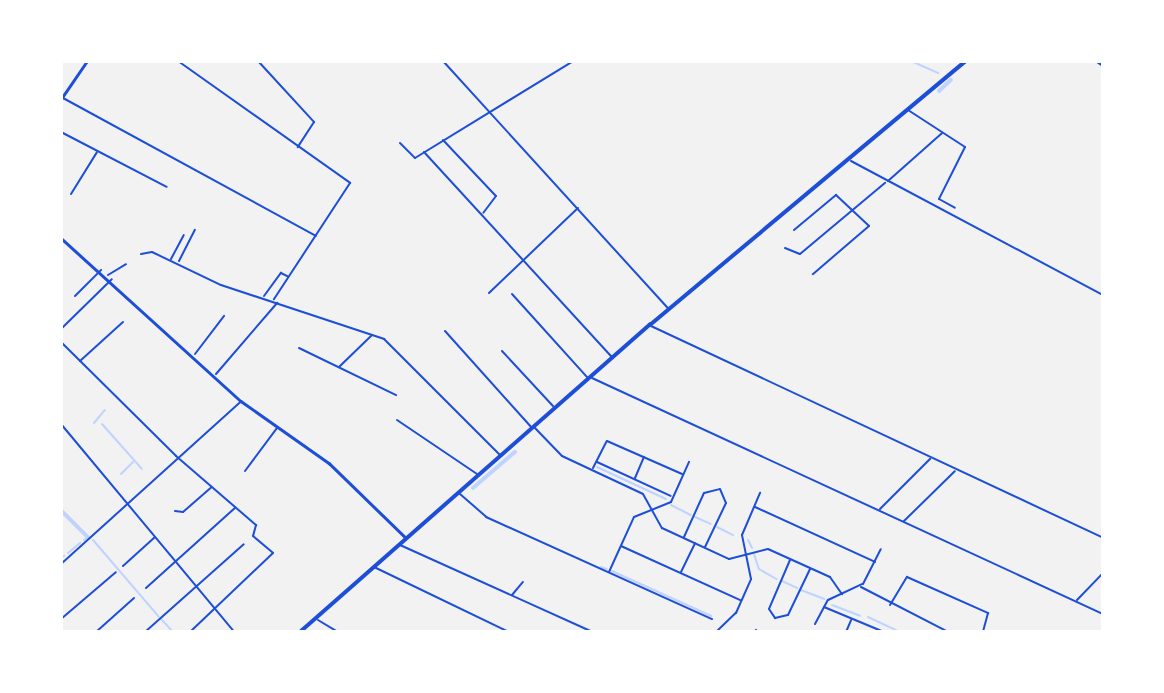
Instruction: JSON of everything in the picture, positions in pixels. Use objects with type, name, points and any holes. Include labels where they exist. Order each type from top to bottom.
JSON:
[{"type":"main road","points":[[300,632],[669,309],[965,61]]},
{"type":"street","points":[[87,61],[62,98],[317,236]]},
{"type":"street","points":[[178,61],[351,189],[275,301],[216,374]]},
{"type":"street","points":[[258,61],[314,122],[297,148]]},
{"type":"street","points":[[443,61],[669,309]]},
{"type":"street","points":[[400,143],[413,158],[573,61]]},
{"type":"street","points":[[1097,61],[1103,65]]},
{"type":"street","points":[[908,109],[965,148],[933,206]]},
{"type":"street","points":[[61,132],[167,187]]},
{"type":"street","points":[[785,248],[800,254],[942,133]]},
{"type":"street","points":[[443,140],[496,198],[482,214]]},
{"type":"street","points":[[71,194],[97,151]]},
{"type":"street","points":[[424,152],[524,258],[612,358]]},
{"type":"street","points":[[850,159],[853,163],[1103,295]]},
{"type":"street","points":[[794,230],[836,195],[855,209],[868,229],[813,274]]},
{"type":"street","points":[[939,198],[955,208]]},
{"type":"street","points":[[489,293],[578,208]]},
{"type":"street","points":[[178,262],[195,230]]},
{"type":"street","points":[[171,260],[184,235]]},
{"type":"street","points":[[61,238],[108,275],[195,354],[241,401],[329,463],[406,538]]},
{"type":"street","points":[[141,254],[178,262],[264,297],[373,334],[408,360],[500,455]]},
{"type":"street","points":[[108,275],[125,264]]},
{"type":"street","points":[[75,296],[101,270]]},
{"type":"street","points":[[264,297],[281,273],[289,278]]},
{"type":"street","points":[[61,329],[112,279]]},
{"type":"street","points":[[512,294],[589,378],[1103,614]]},
{"type":"street","points":[[195,354],[224,316]]},
{"type":"street","points":[[80,361],[123,321]]},
{"type":"street","points":[[651,326],[657,332],[1103,538]]},
{"type":"street","points":[[445,331],[562,456],[643,494],[660,526],[729,559],[768,549],[833,579],[842,594]]},
{"type":"street","points":[[339,367],[373,334]]},
{"type":"street","points":[[61,342],[179,458],[256,525],[253,536],[274,553],[273,561],[190,632]]},
{"type":"street","points":[[299,348],[396,395]]},
{"type":"street","points":[[502,351],[555,408]]},
{"type":"street","points":[[61,564],[241,401]]},
{"type":"street","points":[[397,420],[478,475]]},
{"type":"street","points":[[61,424],[234,632]]},
{"type":"street","points":[[245,471],[277,427]]},
{"type":"street","points":[[592,470],[607,440],[683,474]]},
{"type":"street","points":[[635,479],[645,457]]},
{"type":"street","points":[[879,511],[931,458]]},
{"type":"street","points":[[596,461],[673,496]]},
{"type":"street","points":[[608,573],[634,517],[652,510],[673,496],[689,462]]},
{"type":"street","points":[[903,522],[955,470]]},
{"type":"street","points":[[175,511],[183,512],[212,486]]},
{"type":"street","points":[[683,538],[704,493],[720,489],[726,503],[705,548]]},
{"type":"street","points":[[716,632],[741,600],[753,572],[742,535],[760,493]]},
{"type":"street","points":[[459,494],[486,517],[712,619]]},
{"type":"street","points":[[146,588],[236,507]]},
{"type":"street","points":[[754,507],[875,562]]},
{"type":"street","points":[[123,566],[155,538]]},
{"type":"street","points":[[681,573],[695,543]]},
{"type":"street","points":[[145,632],[244,544]]},
{"type":"street","points":[[399,544],[593,632]]},
{"type":"street","points":[[621,545],[741,600]]},
{"type":"street","points":[[815,624],[822,606],[860,586],[881,549]]},
{"type":"street","points":[[790,559],[770,604],[775,618],[788,615],[810,568]]},
{"type":"street","points":[[373,566],[509,632]]},
{"type":"street","points":[[61,619],[116,572]]},
{"type":"street","points":[[1076,602],[1103,573]]},
{"type":"street","points":[[890,605],[907,577],[988,613],[983,632]]},
{"type":"street","points":[[511,596],[523,582]]},
{"type":"street","points":[[860,586],[890,605],[948,632]]},
{"type":"street","points":[[96,632],[134,598]]},
{"type":"street","points":[[822,606],[884,632]]},
{"type":"street","points":[[316,618],[338,632]]},
{"type":"street","points":[[846,632],[852,618]]},
{"type":"waterway","points":[[911,61],[938,73]]},
{"type":"waterway","points":[[939,91],[951,80]]},
{"type":"waterway","points":[[94,423],[105,410]]},
{"type":"waterway","points":[[102,424],[142,469]]},
{"type":"waterway","points":[[473,488],[515,452]]},
{"type":"waterway","points":[[121,474],[133,462]]},
{"type":"waterway","points":[[597,467],[666,499]]},
{"type":"waterway","points":[[671,505],[691,515]]},
{"type":"waterway","points":[[61,510],[88,537]]},
{"type":"waterway","points":[[695,517],[711,524]]},
{"type":"waterway","points":[[717,527],[733,535]]},
{"type":"waterway","points":[[84,540],[88,537]]},
{"type":"waterway","points":[[93,540],[159,617]]},
{"type":"waterway","points":[[748,540],[752,548]]},
{"type":"waterway","points":[[68,553],[80,543]]},
{"type":"waterway","points":[[754,554],[759,569],[776,579]]},
{"type":"waterway","points":[[601,567],[607,569]]},
{"type":"waterway","points":[[612,571],[711,616]]},
{"type":"waterway","points":[[782,581],[797,588]]},
{"type":"waterway","points":[[801,590],[824,599]]},
{"type":"waterway","points":[[832,605],[860,616]]},
{"type":"waterway","points":[[868,617],[900,632]]},
{"type":"waterway","points":[[161,619],[173,632]]}]
